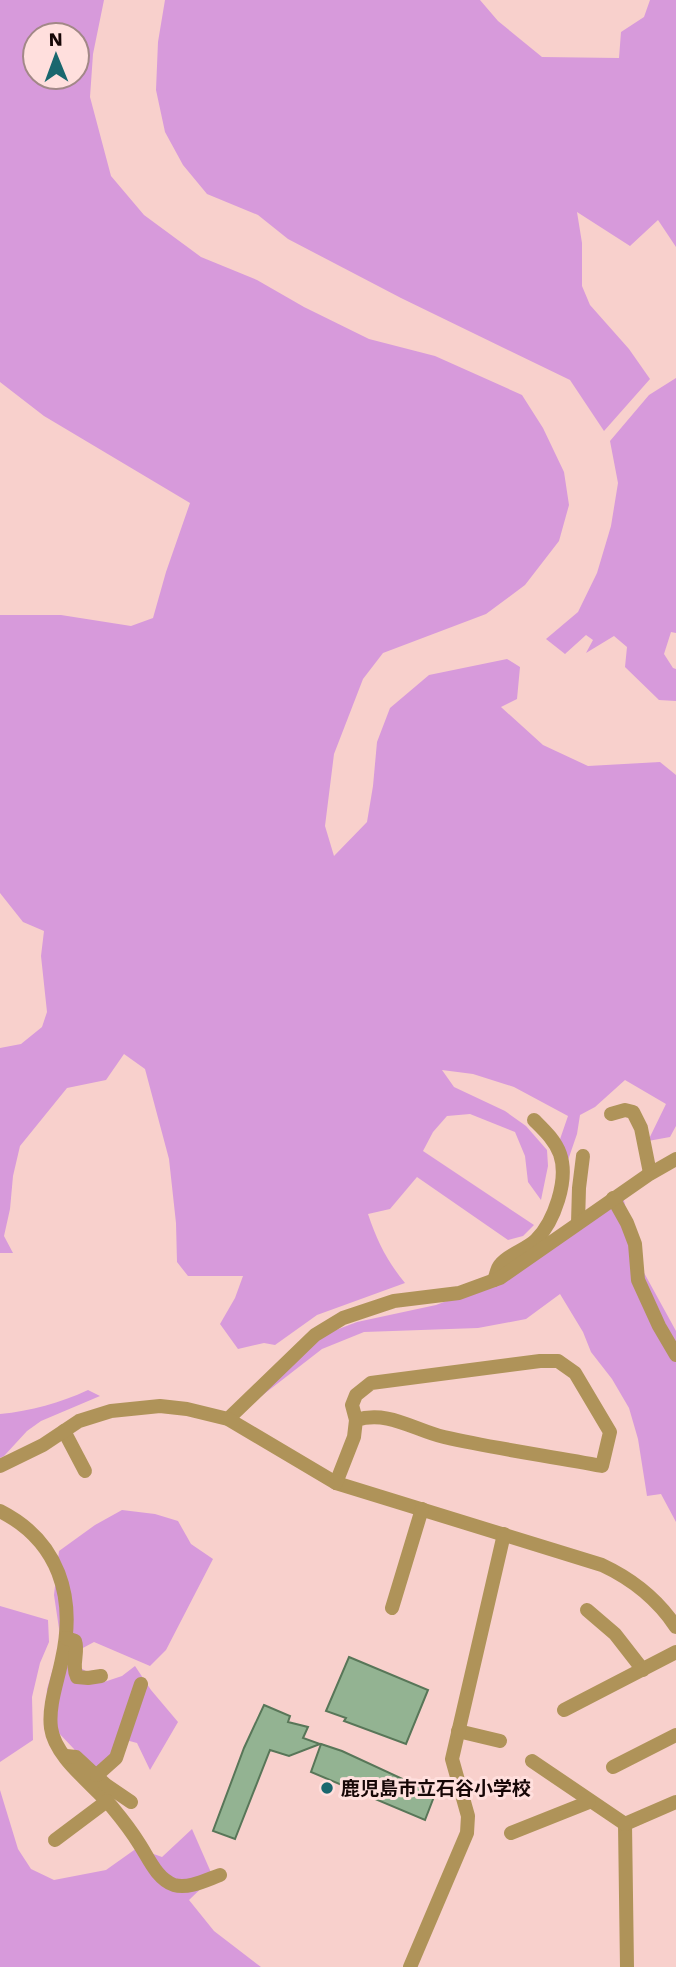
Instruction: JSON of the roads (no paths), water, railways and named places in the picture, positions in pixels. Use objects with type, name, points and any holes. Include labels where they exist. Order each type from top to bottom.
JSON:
[{"type":"street","points":[[611,1114],[625,1110],[633,1112],[641,1128],[650,1173]]},
{"type":"street","points":[[494,1280],[499,1265],[535,1241],[550,1221],[560,1195],[563,1164],[551,1138],[534,1120]]},
{"type":"street","points":[[578,1223],[583,1156]]},
{"type":"street","points":[[228,1419],[316,1335],[343,1318],[394,1301],[458,1293],[500,1278],[650,1173],[676,1159]]},
{"type":"street","points":[[613,1199],[635,1244],[638,1280],[676,1355]]},
{"type":"street","points":[[336,1483],[354,1437],[356,1420],[352,1405],[356,1395],[371,1383],[540,1361],[558,1361],[575,1373],[610,1432],[602,1466],[442,1436],[387,1417],[370,1416],[356,1420]]},
{"type":"street","points":[[0,1466],[79,1421],[128,1408],[160,1406],[187,1409],[228,1419],[336,1483],[602,1565],[622,1575],[657,1604],[676,1626]]},
{"type":"street","points":[[64,1431],[85,1471]]},
{"type":"street","points":[[0,1452],[22,1455]]},
{"type":"street","points":[[392,1608],[422,1509]]},
{"type":"street","points":[[0,1511],[22,1522],[43,1544],[54,1562],[66,1600],[66,1638],[51,1712],[51,1730],[66,1756],[78,1774],[107,1801],[160,1876],[173,1884],[187,1887],[220,1875]]},
{"type":"street","points":[[410,1967],[467,1833],[468,1816],[452,1759],[504,1534]]},
{"type":"street","points":[[587,1610],[615,1634],[643,1670]]},
{"type":"street","points":[[66,1638],[75,1642],[77,1648],[74,1670],[77,1676],[101,1676]]},
{"type":"street","points":[[564,1710],[676,1652]]},
{"type":"street","points":[[97,1775],[116,1758],[141,1684]]},
{"type":"street","points":[[458,1731],[500,1741]]},
{"type":"street","points":[[613,1767],[676,1735]]},
{"type":"street","points":[[66,1756],[76,1757],[106,1785],[131,1802]]},
{"type":"street","points":[[532,1761],[625,1824]]},
{"type":"street","points":[[55,1840],[107,1801]]},
{"type":"street","points":[[511,1833],[589,1802]]},
{"type":"street","points":[[625,1824],[676,1802]]},
{"type":"street","points":[[625,1824],[627,1967]]},
{"type":"place","name":"鹿児島市立石谷小学校","points":[[327,1788]]}]
